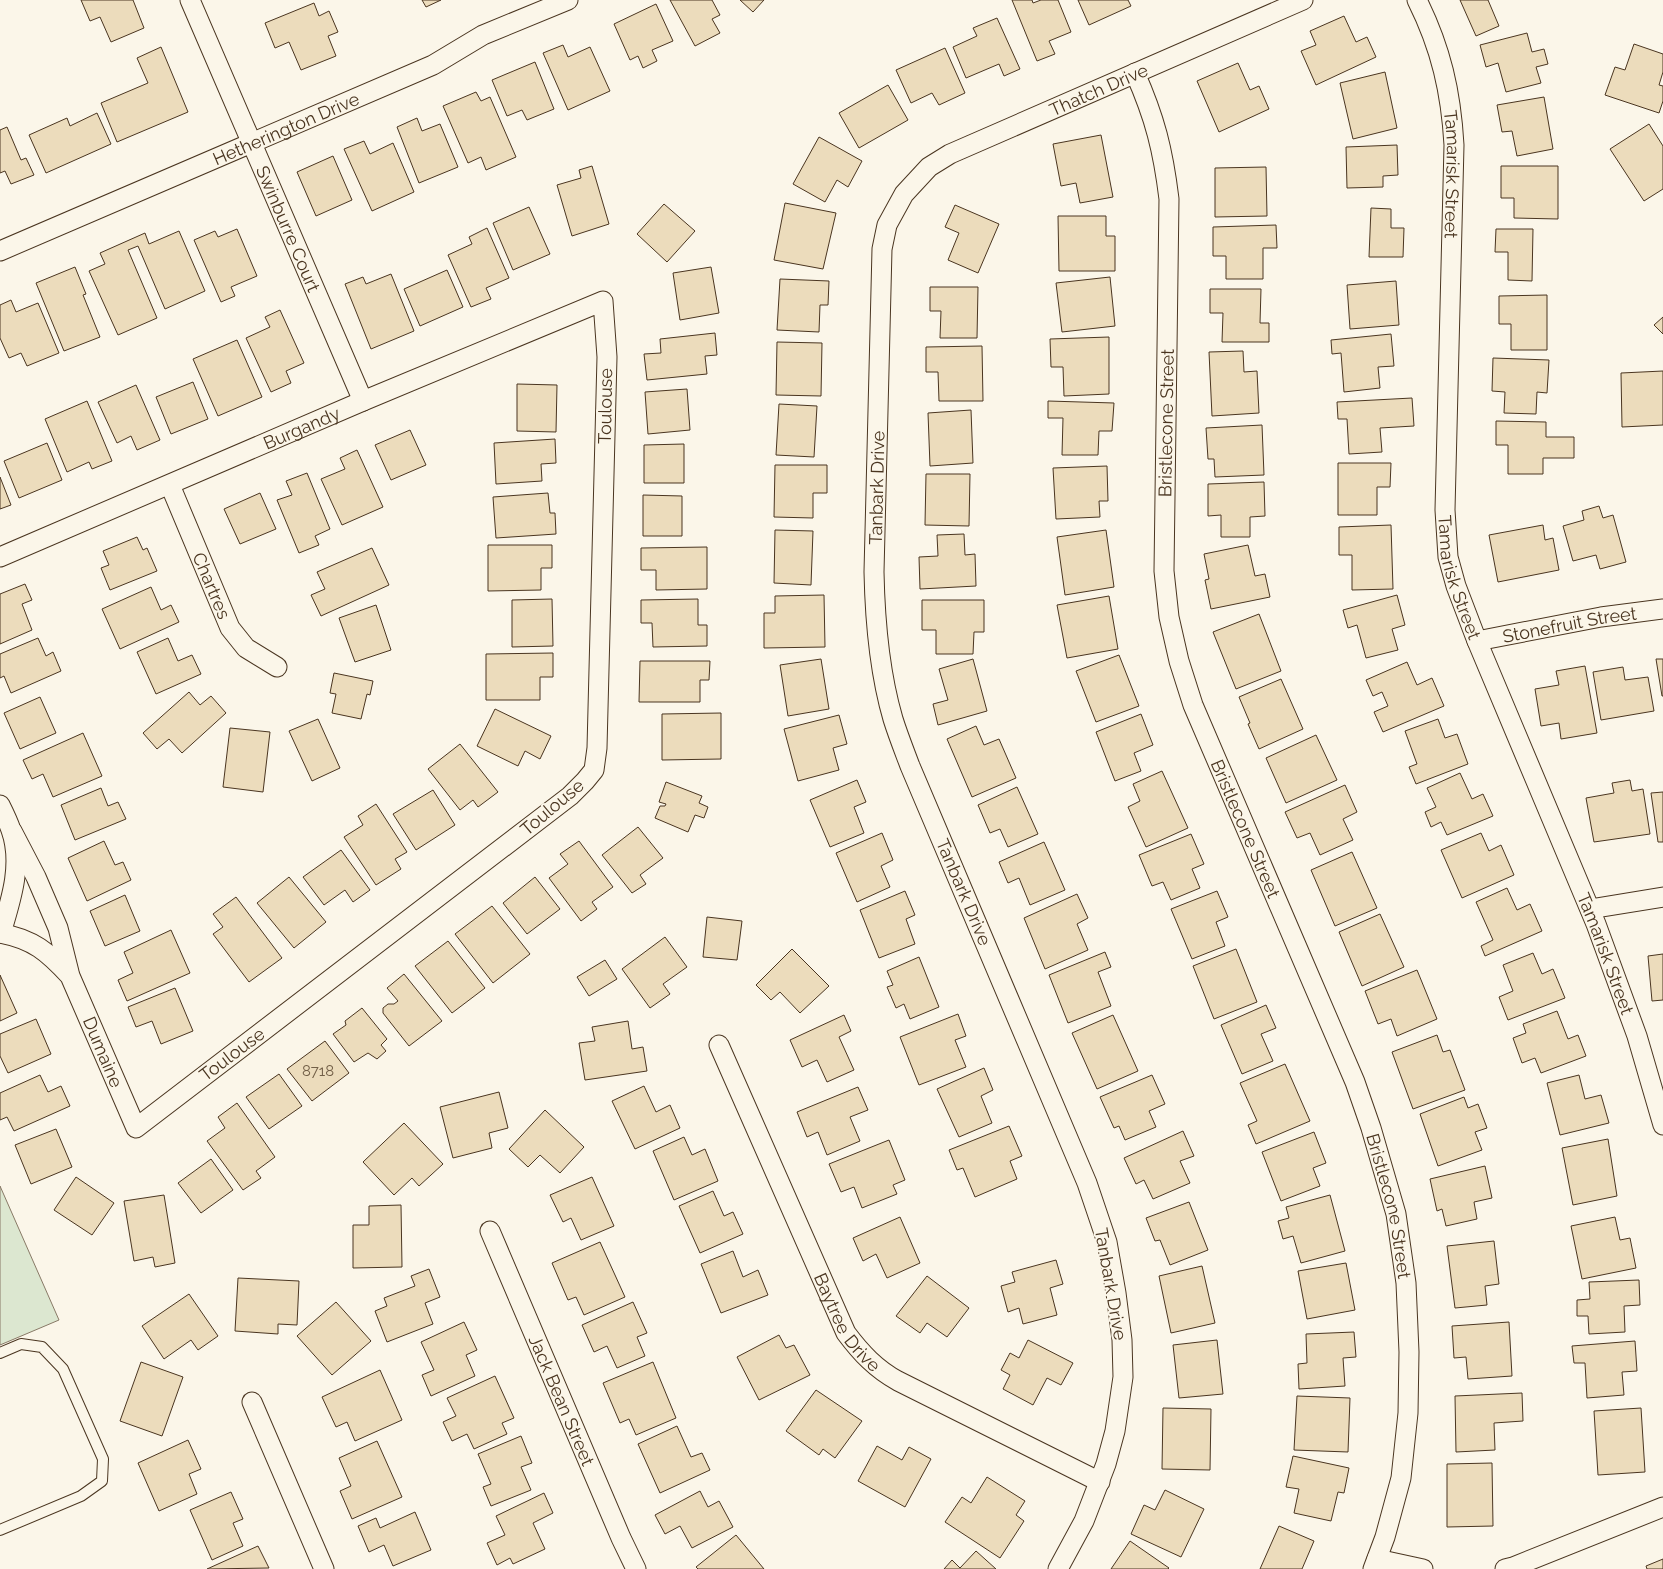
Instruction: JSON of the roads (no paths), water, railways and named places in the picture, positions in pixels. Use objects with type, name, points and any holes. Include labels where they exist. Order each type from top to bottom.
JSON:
[{"type":"street","name":"Swinburre Court","points":[[190,0],[363,401]]},
{"type":"street","name":"Thatch Drive","points":[[904,194],[929,167],[950,154],[1303,0]]},
{"type":"street","name":"Tamarisk Street","points":[[1417,0],[1438,48],[1446,79],[1452,112],[1454,145],[1445,510],[1448,556],[1456,586],[1477,641],[1590,909],[1638,1036],[1663,1125]]},
{"type":"street","name":"Hetherington Drive","points":[[0,251],[433,65],[483,35],[558,2]]},
{"type":"street","name":"Bristlecone Street","points":[[1134,73],[1148,104],[1158,135],[1169,199],[1164,571],[1169,617],[1179,662],[1193,705],[1355,1082],[1372,1128],[1396,1214],[1406,1283],[1408,1413],[1401,1478],[1375,1564]]},
{"type":"street","name":"Tanbark Drive","points":[[904,194],[887,226],[882,249],[874,572],[875,620],[882,670],[893,719],[910,766],[1087,1183],[1107,1242],[1122,1340],[1123,1377],[1115,1431],[1106,1464],[1084,1521],[1058,1569]]},
{"type":"street","name":"Burgandy","points":[[0,556],[603,301]]},
{"type":"street","name":"Toulouse","points":[[136,1128],[570,796],[586,781],[594,770],[597,748],[607,357],[603,301]]},
{"type":"street","name":"Chartres","points":[[170,485],[230,628],[246,648],[277,667]]},
{"type":"street","name":"Stonefruit Street","points":[[1477,641],[1600,617],[1663,609]]},
{"type":"street","name":"Dumaine","points":[[0,805],[36,877],[58,928],[70,976],[136,1128]]},
{"type":"street","name":"Dumaine","points":[[12,831],[15,854],[15,880],[0,933],[21,938],[38,945],[52,956],[70,976]]},
{"type":"street","points":[[1590,909],[1663,897]]},
{"type":"street","name":"Baytree Drive","points":[[719,1045],[846,1333],[863,1356],[885,1374],[898,1381],[1100,1482]]},
{"type":"street","name":"Jack Bean Street","points":[[490,1231],[636,1569]]},
{"type":"street","points":[[252,1402],[324,1569]]},
{"type":"street","points":[[1505,1569],[1663,1507]]},
{"type":"street","points":[[1375,1564],[1423,1569]]},
{"type":"lane","points":[[0,1353],[21,1344],[42,1347],[63,1369],[103,1459],[102,1481],[81,1496],[0,1530]]}]
